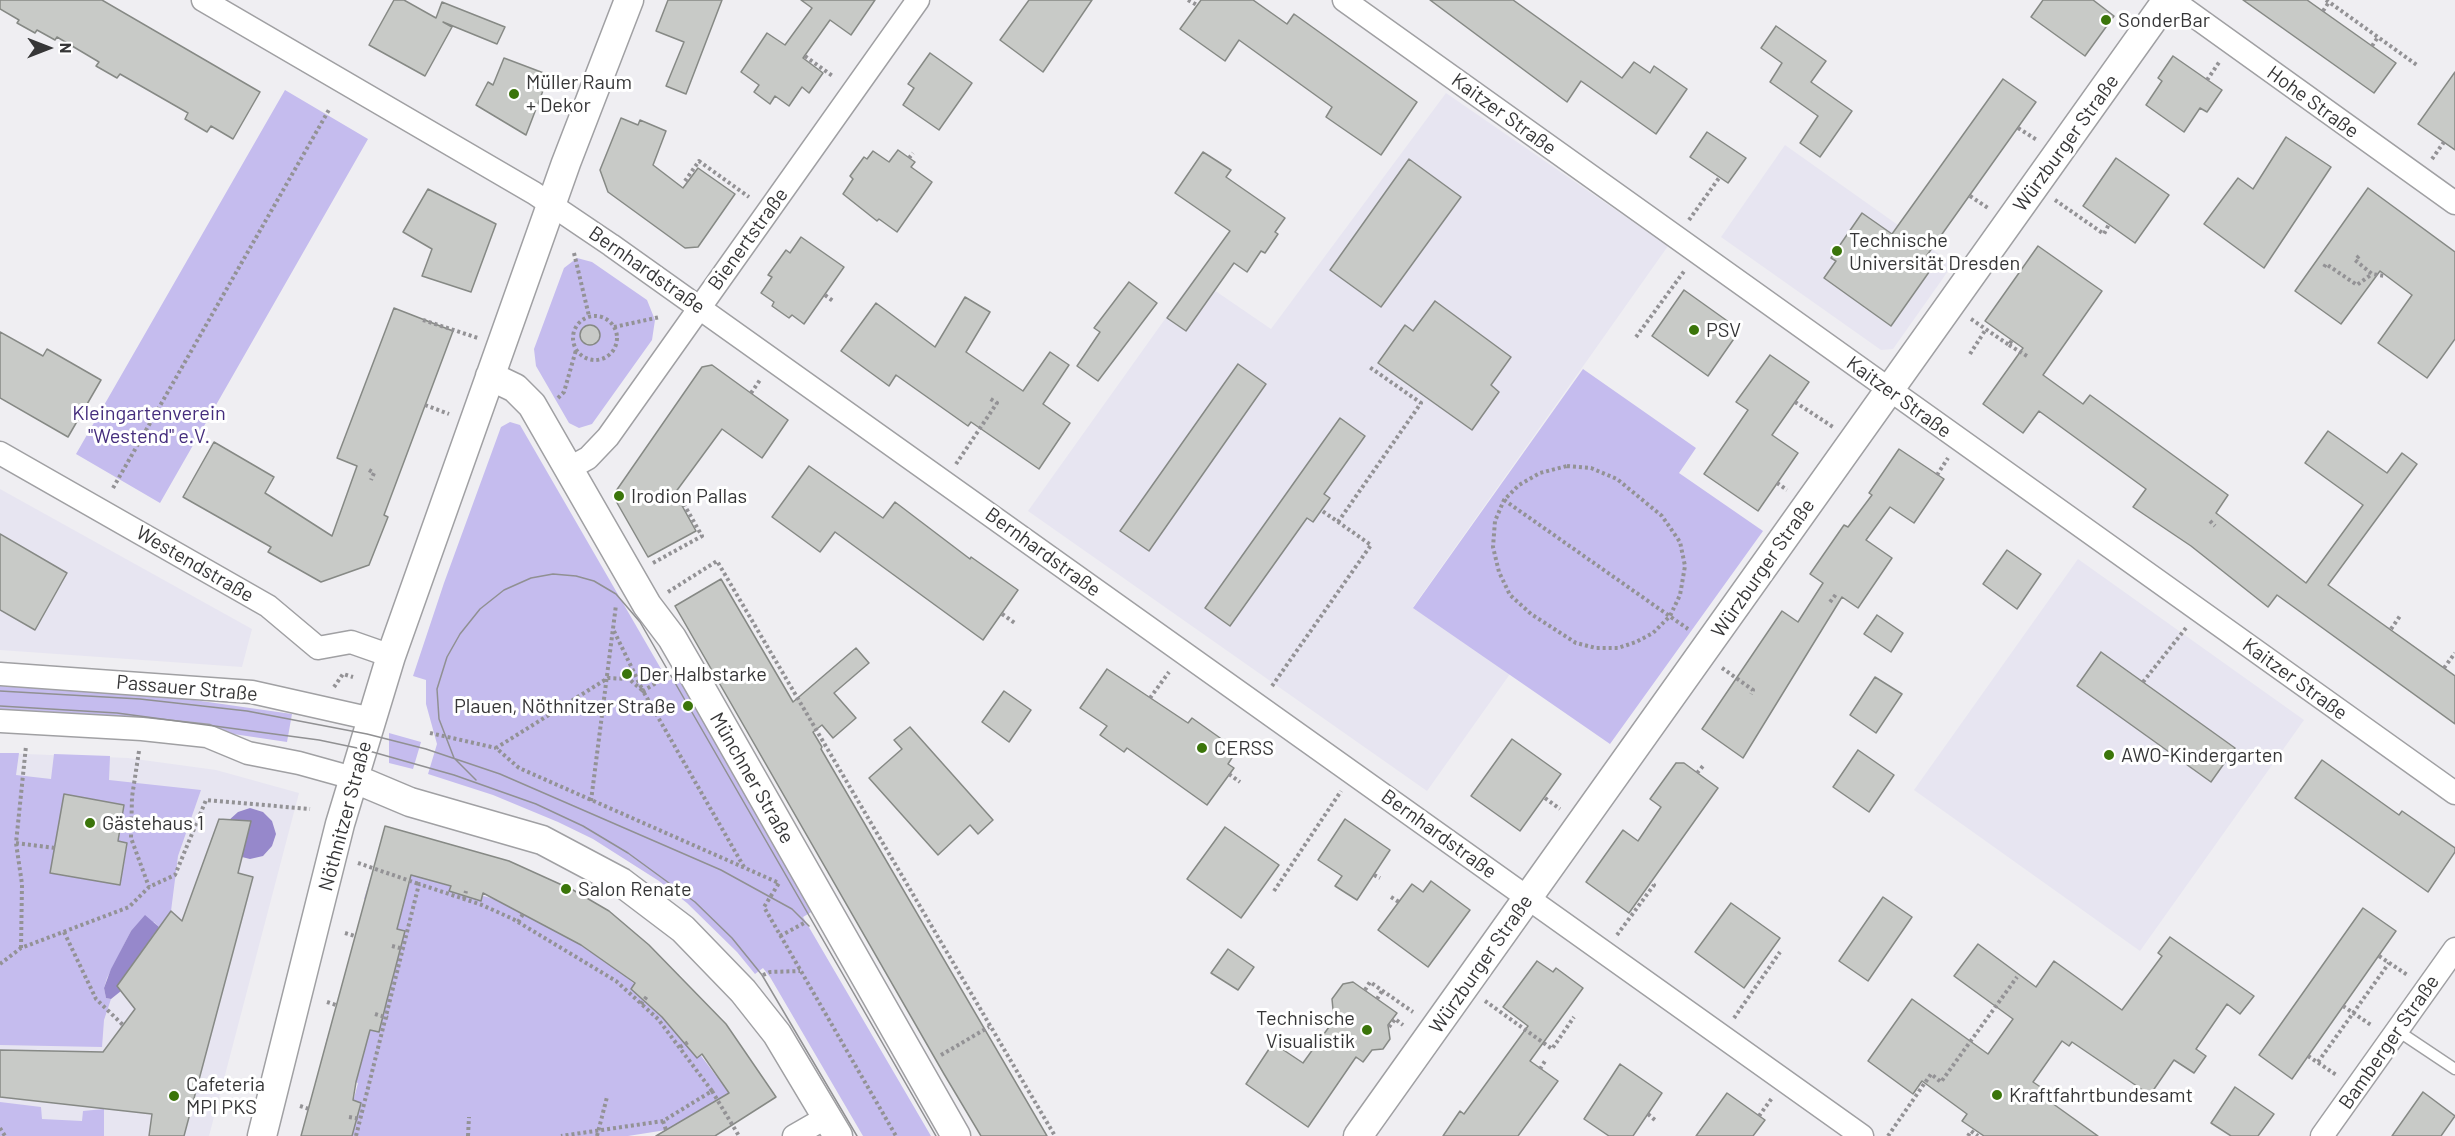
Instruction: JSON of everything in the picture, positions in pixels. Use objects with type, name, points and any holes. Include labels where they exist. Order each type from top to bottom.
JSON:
[{"type":"street","name":"Bernhardstraße","points":[[203,0],[551,204],[699,307],[1862,1136]]},
{"type":"street","name":"Nöthnitzer Straße","points":[[262,1136],[353,778],[391,656],[551,204],[629,0]]},
{"type":"street","name":"Bienertstraße","points":[[568,469],[588,458],[608,437],[918,0]]},
{"type":"street","name":"Kaitzer Straße","points":[[1344,0],[2455,793]]},
{"type":"street","name":"Würzburger Straße","points":[[1358,1136],[1528,898],[1697,642],[1854,440],[2170,0]]},
{"type":"street","name":"Hohe Straße","points":[[2170,0],[2455,203]]},
{"type":"street","name":"Münchner Straße","points":[[490,376],[515,388],[532,405],[647,605],[672,638],[956,1136]]},
{"type":"street","name":"Westendstraße","points":[[0,453],[268,606],[318,648],[351,642],[391,656]]},
{"type":"street","name":"Passauer Straße","points":[[0,674],[252,692],[372,719]]},
{"type":"street","points":[[0,721],[142,729],[207,736],[248,753],[299,763],[353,778],[410,802],[542,840],[621,882],[683,929],[743,991],[777,1034],[832,1127],[794,1136]]},
{"type":"street","name":"Bamberger Straße","points":[[2322,1136],[2455,949]]},
{"type":"lane","points":[[2395,1035],[2455,1070]]},
{"type":"path","points":[[1188,0],[1197,5]]},
{"type":"path","points":[[2323,11],[2327,1],[2416,65]]},
{"type":"path","points":[[2372,46],[2378,37]]},
{"type":"path","points":[[805,56],[840,81]]},
{"type":"path","points":[[113,488],[330,108]]},
{"type":"path","points":[[909,158],[913,153]]},
{"type":"path","points":[[685,181],[699,161],[754,201]]},
{"type":"path","points":[[1676,237],[1719,178]]},
{"type":"path","points":[[2035,186],[2104,234],[2109,224]]},
{"type":"path","points":[[574,253],[590,316]]},
{"type":"path","points":[[1636,337],[1697,253]]},
{"type":"path","points":[[2359,256],[2355,260],[2372,274],[2385,276]]},
{"type":"path","points":[[2324,267],[2326,264],[2355,287],[2372,274]]},
{"type":"path","points":[[825,295],[833,301]]},
{"type":"path","points":[[1950,305],[2027,356]]},
{"type":"path","points":[[552,406],[564,392],[576,350],[573,332],[577,324],[590,316],[605,318],[614,327],[615,347],[603,358],[591,360],[576,350]]},
{"type":"path","points":[[614,327],[660,317]]},
{"type":"path","points":[[423,320],[479,338]]},
{"type":"path","points":[[1970,354],[1986,329]]},
{"type":"path","points":[[2008,345],[2012,340]]},
{"type":"path","points":[[1338,522],[1421,403],[1368,366]]},
{"type":"path","points":[[962,455],[997,403],[989,398]]},
{"type":"path","points":[[1795,402],[1854,440]]},
{"type":"path","points":[[425,405],[450,414]]},
{"type":"path","points":[[1567,466],[1591,468],[1617,479],[1662,516],[1680,542],[1685,566],[1680,595],[1670,616],[1653,633],[1636,642],[1618,648],[1596,648],[1575,643],[1531,614],[1510,595],[1498,572],[1493,547],[1495,521],[1504,500],[1519,485],[1540,473],[1567,466]]},
{"type":"path","points":[[369,470],[374,473],[371,480]]},
{"type":"path","points":[[647,566],[702,536],[682,501],[674,500]]},
{"type":"path","points":[[1504,500],[1670,616],[1753,690],[1751,694]]},
{"type":"path","points":[[1273,685],[1371,545],[1321,510]]},
{"type":"path","points":[[2210,521],[2215,526]]},
{"type":"path","points":[[647,605],[717,561],[1055,1136]]},
{"type":"path","points":[[1830,602],[1837,593]]},
{"type":"path","points":[[591,801],[616,603]]},
{"type":"path","points":[[2143,682],[2199,610]]},
{"type":"path","points":[[1002,614],[1016,624]]},
{"type":"path","points":[[2391,629],[2400,616]]},
{"type":"path","points":[[613,630],[643,692],[744,867]]},
{"type":"path","points":[[1150,698],[1183,652]]},
{"type":"path","points":[[2445,668],[2455,653]]},
{"type":"path","points":[[496,748],[608,678],[629,679],[643,692]]},
{"type":"path","points":[[21,948],[22,884],[16,843],[29,722]]},
{"type":"path","points":[[142,729],[132,797],[131,838],[149,887]]},
{"type":"path","points":[[430,733],[496,748],[519,768],[779,883],[764,907],[896,1136]]},
{"type":"path","points":[[1697,773],[1703,766]]},
{"type":"path","points":[[1274,891],[1354,773]]},
{"type":"path","points":[[1229,774],[1240,782]]},
{"type":"path","points":[[0,964],[21,948],[129,908],[149,887],[176,876],[206,800],[310,809]]},
{"type":"path","points":[[16,843],[55,848]]},
{"type":"path","points":[[370,866],[518,922],[616,981],[658,1019],[712,1091],[739,1136]]},
{"type":"path","points":[[1374,875],[1380,878]]},
{"type":"path","points":[[1605,952],[1654,885],[1650,882]]},
{"type":"path","points":[[356,1136],[388,1018],[419,884]]},
{"type":"path","points":[[464,900],[466,891]]},
{"type":"path","points":[[1391,897],[1399,902]]},
{"type":"path","points":[[518,922],[523,914]]},
{"type":"path","points":[[64,932],[96,999],[123,1025]]},
{"type":"path","points":[[345,933],[355,936]]},
{"type":"path","points":[[392,946],[404,949]]},
{"type":"path","points":[[1722,1036],[1780,952]]},
{"type":"path","points":[[2379,956],[2427,989]]},
{"type":"path","points":[[2318,1062],[2389,963]]},
{"type":"path","points":[[743,991],[770,972],[800,971]]},
{"type":"path","points":[[1888,1136],[1931,1074],[1941,1082],[2017,977]]},
{"type":"path","points":[[1365,990],[1370,982],[1416,1014]]},
{"type":"path","points":[[1465,986],[1552,1049],[1574,1017]]},
{"type":"path","points":[[1377,999],[1382,991]]},
{"type":"path","points":[[641,1004],[648,996]]},
{"type":"path","points":[[327,1002],[336,1005]]},
{"type":"path","points":[[2343,1006],[2395,1035]]},
{"type":"path","points":[[375,1014],[388,1018]]},
{"type":"path","points":[[1389,1028],[1395,1019],[1403,1025]]},
{"type":"path","points":[[918,1069],[989,1027]]},
{"type":"path","points":[[680,1047],[690,1041]]},
{"type":"path","points":[[2308,1056],[2356,1088]]},
{"type":"path","points":[[1540,1069],[1545,1061]]},
{"type":"path","points":[[561,1136],[597,1133],[663,1120],[712,1091]]},
{"type":"path","points":[[597,1133],[607,1097]]},
{"type":"path","points":[[300,1106],[309,1108]]},
{"type":"path","points":[[1648,1114],[1655,1120]]},
{"type":"path","points":[[349,1117],[361,1119]]},
{"type":"path","points":[[468,1117],[468,1136]]},
{"type":"path","points":[[663,1120],[666,1130]]},
{"type":"path","points":[[0,1128],[5,1136]]},
{"type":"path","points":[[1968,1136],[1971,1131],[1978,1136]]},
{"type":"shaded area","points":[[1446,93],[1668,246],[1413,607],[1510,674],[1427,791],[1028,511],[1195,277],[1271,329]]},
{"type":"shaded area","name":"Technische Universität Dresden","points":[[1785,145],[1953,264],[1893,349],[1881,350],[1721,237]]},
{"type":"shaded area","points":[[0,489],[252,629],[242,667],[0,650]]},
{"type":"shaded area","name":"AWO-Kindergarten","points":[[2078,559],[2304,720],[2140,951],[1914,790]]},
{"type":"shaded area","points":[[0,753],[128,758],[216,770],[299,793],[209,1136],[0,1136]]},
{"type":"shaded area","points":[[250,808],[263,812],[272,821],[276,834],[272,846],[263,856],[250,859],[238,856],[228,821],[238,812]]},
{"type":"shaded area","points":[[145,915],[159,927],[117,986],[121,991],[111,999],[106,998],[104,988],[111,969],[131,931]]},
{"type":"green space","name":"Kleingartenverein \"Westend\" e.V.","points":[[285,90],[368,139],[160,503],[76,454]]},
{"type":"green space","points":[[577,258],[592,262],[647,300],[655,320],[652,340],[592,424],[579,428],[569,423],[536,366],[534,349],[564,268]]},
{"type":"green space","points":[[1583,369],[1696,448],[1679,473],[1763,531],[1610,744],[1413,608]]},
{"type":"green space","points":[[510,422],[520,425],[668,681],[678,676],[813,911],[803,917],[931,1136],[863,1136],[763,968],[755,974],[737,952],[687,903],[659,881],[593,839],[558,822],[493,795],[428,774],[437,744],[426,704],[426,680],[413,676],[501,427]]},
{"type":"green space","points":[[0,686],[145,693],[292,714],[287,742],[193,728],[0,714]]},
{"type":"green space","points":[[389,733],[421,742],[413,769],[389,763]]},
{"type":"green space","points":[[0,753],[19,753],[16,775],[51,779],[54,754],[110,756],[109,780],[201,790],[178,856],[171,911],[159,927],[154,922],[131,931],[107,978],[104,988],[106,998],[111,999],[104,1020],[102,1047],[0,1045]]},
{"type":"green space","points":[[375,864],[494,899],[581,945],[625,976],[669,1013],[729,1093],[666,1130],[628,1136],[344,1136],[358,1083],[319,1072],[327,1038],[365,1049],[402,909],[364,899]]},
{"type":"green space","points":[[0,1102],[41,1107],[42,1119],[82,1121],[83,1111],[104,1109],[104,1136],[0,1136]]},
{"type":"building","points":[[0,0],[102,0],[260,92],[233,139],[211,126],[207,132],[185,119],[188,113],[120,74],[117,78],[96,66],[99,62],[57,37],[55,40],[37,30],[35,33],[17,23],[19,20],[0,9]]},
{"type":"building","points":[[394,0],[404,0],[436,18],[442,2],[505,27],[497,44],[443,22],[452,27],[425,76],[369,45]]},
{"type":"building","points":[[668,0],[722,0],[686,94],[666,86],[684,42],[656,31]]},
{"type":"building","points":[[801,0],[875,0],[851,35],[830,20],[803,58],[823,73],[809,93],[802,87],[789,106],[775,96],[770,104],[754,92],[759,85],[741,72],[767,33],[785,45],[812,8]]},
{"type":"building","points":[[1029,0],[1092,0],[1043,72],[1000,40]]},
{"type":"building","points":[[1201,0],[1253,0],[1287,24],[1294,14],[1417,102],[1381,155],[1326,117],[1332,107],[1239,40],[1225,61],[1180,29]]},
{"type":"building","points":[[1430,0],[1513,0],[1622,78],[1634,62],[1650,73],[1654,66],[1687,89],[1656,134],[1581,81],[1567,102]]},
{"type":"building","points":[[2043,0],[2093,0],[2114,16],[2085,56],[2031,17]]},
{"type":"building","points":[[2243,0],[2307,0],[2396,63],[2374,93]]},
{"type":"building","points":[[1776,26],[1826,61],[1811,82],[1852,111],[1820,157],[1800,143],[1818,116],[1770,82],[1782,63],[1761,48]]},
{"type":"building","points":[[930,53],[972,83],[939,130],[903,105],[914,88],[908,84]]},
{"type":"building","points":[[2173,56],[2222,90],[2207,112],[2200,108],[2184,132],[2146,105],[2162,81],[2158,78]]},
{"type":"building","points":[[504,58],[549,75],[526,135],[476,105],[488,82],[493,85]]},
{"type":"building","points":[[2455,72],[2455,150],[2418,124]]},
{"type":"building","points":[[2003,79],[2036,102],[1925,258],[1934,265],[1891,326],[1824,278],[1836,261],[1831,258],[1862,213],[1892,234]]},
{"type":"building","points":[[621,118],[638,125],[640,120],[666,131],[653,165],[683,188],[698,168],[735,194],[698,247],[685,248],[608,192],[600,170]]},
{"type":"building","points":[[1707,132],[1746,158],[1728,183],[1690,157]]},
{"type":"building","points":[[2286,137],[2331,167],[2264,268],[2204,224],[2238,178],[2253,189]]},
{"type":"building","points":[[898,150],[915,162],[911,167],[932,182],[897,232],[879,219],[877,221],[843,194],[853,179],[850,176],[864,157],[867,159],[873,151],[889,162]]},
{"type":"building","points":[[1203,152],[1231,170],[1226,177],[1285,218],[1275,232],[1278,234],[1265,253],[1261,251],[1247,272],[1234,263],[1186,331],[1167,318],[1230,231],[1175,193]]},
{"type":"building","points":[[2116,158],[2169,195],[2135,243],[2083,206]]},
{"type":"building","points":[[1409,159],[1461,197],[1381,307],[1330,270]]},
{"type":"building","points":[[2368,188],[2455,252],[2455,339],[2427,378],[2378,343],[2412,295],[2380,271],[2341,324],[2295,291]]},
{"type":"building","points":[[428,189],[496,224],[471,292],[422,276],[432,249],[403,232]]},
{"type":"building","points":[[801,237],[844,267],[804,324],[792,315],[789,318],[772,306],[774,302],[761,293],[772,277],[768,275],[786,250],[790,253]]},
{"type":"building","points":[[2038,246],[2102,291],[2043,375],[2083,404],[2090,395],[2228,495],[2216,513],[2306,583],[2363,505],[2305,463],[2328,431],[2387,473],[2402,453],[2417,464],[2328,585],[2455,676],[2455,724],[2277,595],[2268,607],[2191,546],[2133,507],[2146,489],[2039,411],[2023,433],[1983,404],[2023,348],[1985,321]]},
{"type":"building","points":[[1129,282],[1157,303],[1098,381],[1077,366],[1100,332],[1094,328]]},
{"type":"building","points":[[1684,290],[1740,330],[1708,376],[1652,336]]},
{"type":"building","points":[[965,297],[990,312],[966,352],[1023,391],[1050,352],[1069,365],[1043,404],[1070,423],[1039,469],[971,422],[968,426],[896,375],[889,386],[841,351],[876,303],[935,347]]},
{"type":"building","points":[[1435,301],[1511,357],[1491,385],[1499,392],[1472,430],[1378,363],[1405,325],[1413,331]]},
{"type":"building","points":[[394,308],[453,331],[384,515],[388,517],[369,565],[321,582],[268,552],[271,547],[183,497],[214,442],[274,477],[265,493],[332,536],[357,466],[337,458]]},
{"type":"building","points":[[590,325],[597,328],[600,335],[597,342],[590,345],[583,342],[580,335],[583,328]]},
{"type":"building","points":[[0,332],[43,356],[47,349],[101,380],[68,437],[0,398]]},
{"type":"building","points":[[1770,355],[1809,382],[1772,435],[1798,453],[1758,511],[1704,474],[1748,410],[1736,402]]},
{"type":"building","points":[[1238,364],[1266,384],[1149,551],[1120,531]]},
{"type":"building","points":[[712,365],[788,420],[762,458],[722,429],[675,493],[696,531],[648,557],[616,501],[616,491],[702,367]]},
{"type":"building","points":[[1340,418],[1365,436],[1324,494],[1330,498],[1313,522],[1307,518],[1230,626],[1205,608]]},
{"type":"building","points":[[1899,449],[1944,479],[1914,523],[1890,507],[1866,540],[1892,558],[1858,608],[1842,597],[1743,758],[1702,729],[1782,611],[1798,622],[1823,583],[1810,574],[1844,525],[1848,527],[1872,495],[1869,493]]},
{"type":"building","points":[[809,466],[883,518],[895,502],[970,559],[971,557],[1018,590],[983,640],[835,532],[820,552],[772,517]]},
{"type":"building","points":[[0,534],[67,573],[35,630],[0,610]]},
{"type":"building","points":[[2007,550],[2041,574],[2017,609],[1983,584]]},
{"type":"building","points":[[721,579],[793,702],[856,648],[869,663],[834,693],[856,718],[833,738],[822,725],[813,732],[1047,1136],[981,1136],[944,1074],[675,606]]},
{"type":"building","points":[[1877,615],[1903,633],[1891,652],[1864,634]]},
{"type":"building","points":[[2101,652],[2235,748],[2211,782],[2077,686]]},
{"type":"building","points":[[1107,669],[1188,723],[1192,718],[1237,750],[1228,764],[1234,768],[1207,805],[1127,748],[1124,752],[1100,735],[1107,726],[1080,708]]},
{"type":"building","points":[[1875,677],[1902,694],[1876,733],[1850,715]]},
{"type":"building","points":[[1004,691],[1031,710],[1009,742],[982,722]]},
{"type":"building","points":[[910,727],[993,820],[978,834],[970,825],[938,855],[869,778],[902,749],[894,740]]},
{"type":"building","points":[[1512,739],[1561,774],[1520,831],[1471,796]]},
{"type":"building","points":[[1858,750],[1894,775],[1869,812],[1833,787]]},
{"type":"building","points":[[2322,760],[2399,815],[2402,811],[2455,848],[2455,852],[2428,892],[2295,798]]},
{"type":"building","points":[[1676,763],[1684,763],[1718,788],[1629,913],[1586,882],[1623,830],[1638,841],[1661,807],[1650,799]]},
{"type":"building","name":"Gästehaus 1","points":[[64,794],[124,805],[118,841],[127,843],[120,885],[50,873]]},
{"type":"building","points":[[219,819],[251,821],[238,873],[253,877],[184,1136],[149,1136],[152,1114],[0,1097],[0,1050],[103,1052],[135,1009],[117,986],[171,911],[182,921]]},
{"type":"building","points":[[1345,819],[1390,850],[1357,900],[1335,886],[1342,876],[1318,860]]},
{"type":"building","points":[[385,826],[509,861],[573,890],[609,911],[649,945],[726,1024],[776,1097],[715,1136],[656,1136],[729,1093],[702,1054],[697,1058],[662,1017],[631,989],[635,983],[581,945],[483,893],[481,901],[449,891],[451,886],[411,875],[397,929],[405,931],[379,1032],[370,1030],[356,1082],[353,1100],[361,1103],[352,1136],[301,1136]]},
{"type":"building","points":[[1225,827],[1279,865],[1241,918],[1187,879]]},
{"type":"building","points":[[1431,881],[1470,910],[1428,967],[1378,930],[1412,884],[1423,892]]},
{"type":"building","points":[[1883,897],[1912,917],[1868,981],[1839,961]]},
{"type":"building","points":[[1731,903],[1780,938],[1744,988],[1695,952]]},
{"type":"building","points":[[2363,908],[2396,931],[2292,1079],[2259,1055]]},
{"type":"building","points":[[2170,937],[2254,996],[2240,1014],[2227,1004],[2196,1049],[2206,1056],[2194,1073],[2174,1060],[2150,1095],[2072,1042],[2069,1046],[2062,1041],[2033,1082],[2042,1088],[2038,1093],[2098,1136],[1984,1136],[1962,1121],[1967,1114],[1922,1081],[1913,1094],[1868,1061],[1912,999],[1988,1054],[2013,1019],[1954,976],[1978,944],[2036,987],[2054,961],[2122,1010],[2162,956],[2158,953]]},
{"type":"building","points":[[1228,949],[1254,967],[1238,990],[1211,973]]},
{"type":"building","points":[[1537,961],[1553,972],[1556,968],[1583,988],[1530,1061],[1558,1081],[1518,1136],[1443,1136],[1460,1111],[1464,1114],[1528,1026],[1503,1007]]},
{"type":"building","points":[[1353,982],[1397,1013],[1388,1025],[1390,1039],[1383,1049],[1372,1050],[1363,1062],[1356,1057],[1308,1127],[1246,1084],[1273,1043],[1303,1063],[1334,1020],[1332,999],[1343,984]]},
{"type":"building","points":[[1620,1064],[1662,1093],[1633,1136],[1609,1136],[1584,1119]]},
{"type":"building","points":[[2235,1087],[2274,1114],[2258,1136],[2231,1136],[2211,1123]]},
{"type":"building","points":[[2423,1092],[2455,1116],[2441,1136],[2392,1136]]},
{"type":"building","points":[[1727,1093],[1765,1120],[1753,1136],[1696,1136]]},
{"type":"tram line","points":[[476,780],[454,758],[439,719],[437,689],[447,657],[460,634],[480,609],[504,590],[531,578],[553,574],[576,576],[594,581],[616,594],[640,622],[936,1136]]},
{"type":"tram line","points":[[0,691],[140,699],[247,711],[367,734],[426,749],[500,774],[721,870],[792,909],[809,926]]},
{"type":"tram line","points":[[0,706],[117,713],[319,740],[362,749],[454,775],[536,804],[583,826],[628,853],[695,902],[732,938],[762,975],[857,1136]]},
{"type":"place","name":"SonderBar","points":[[2106,20]]},
{"type":"place","name":"Müller Raum + Dekor","points":[[514,94]]},
{"type":"place","name":"Technische Universität Dresden","points":[[1837,251]]},
{"type":"place","name":"PSV","points":[[1694,330]]},
{"type":"place","name":"Irodion Pallas","points":[[619,496]]},
{"type":"place","name":"Der Halbstarke","points":[[627,674]]},
{"type":"place","name":"Plauen, Nöthnitzer Straße","points":[[688,706]]},
{"type":"place","name":"CERSS","points":[[1202,748]]},
{"type":"place","name":"AWO-Kindergarten","points":[[2109,755]]},
{"type":"place","name":"Gästehaus 1","points":[[90,823]]},
{"type":"place","name":"Salon Renate","points":[[566,889]]},
{"type":"place","name":"Technische Visualistik","points":[[1367,1030]]},
{"type":"place","name":"Kraftfahrtbundesamt","points":[[1997,1095]]},
{"type":"place","name":"Cafeteria MPI PKS","points":[[174,1096]]}]
